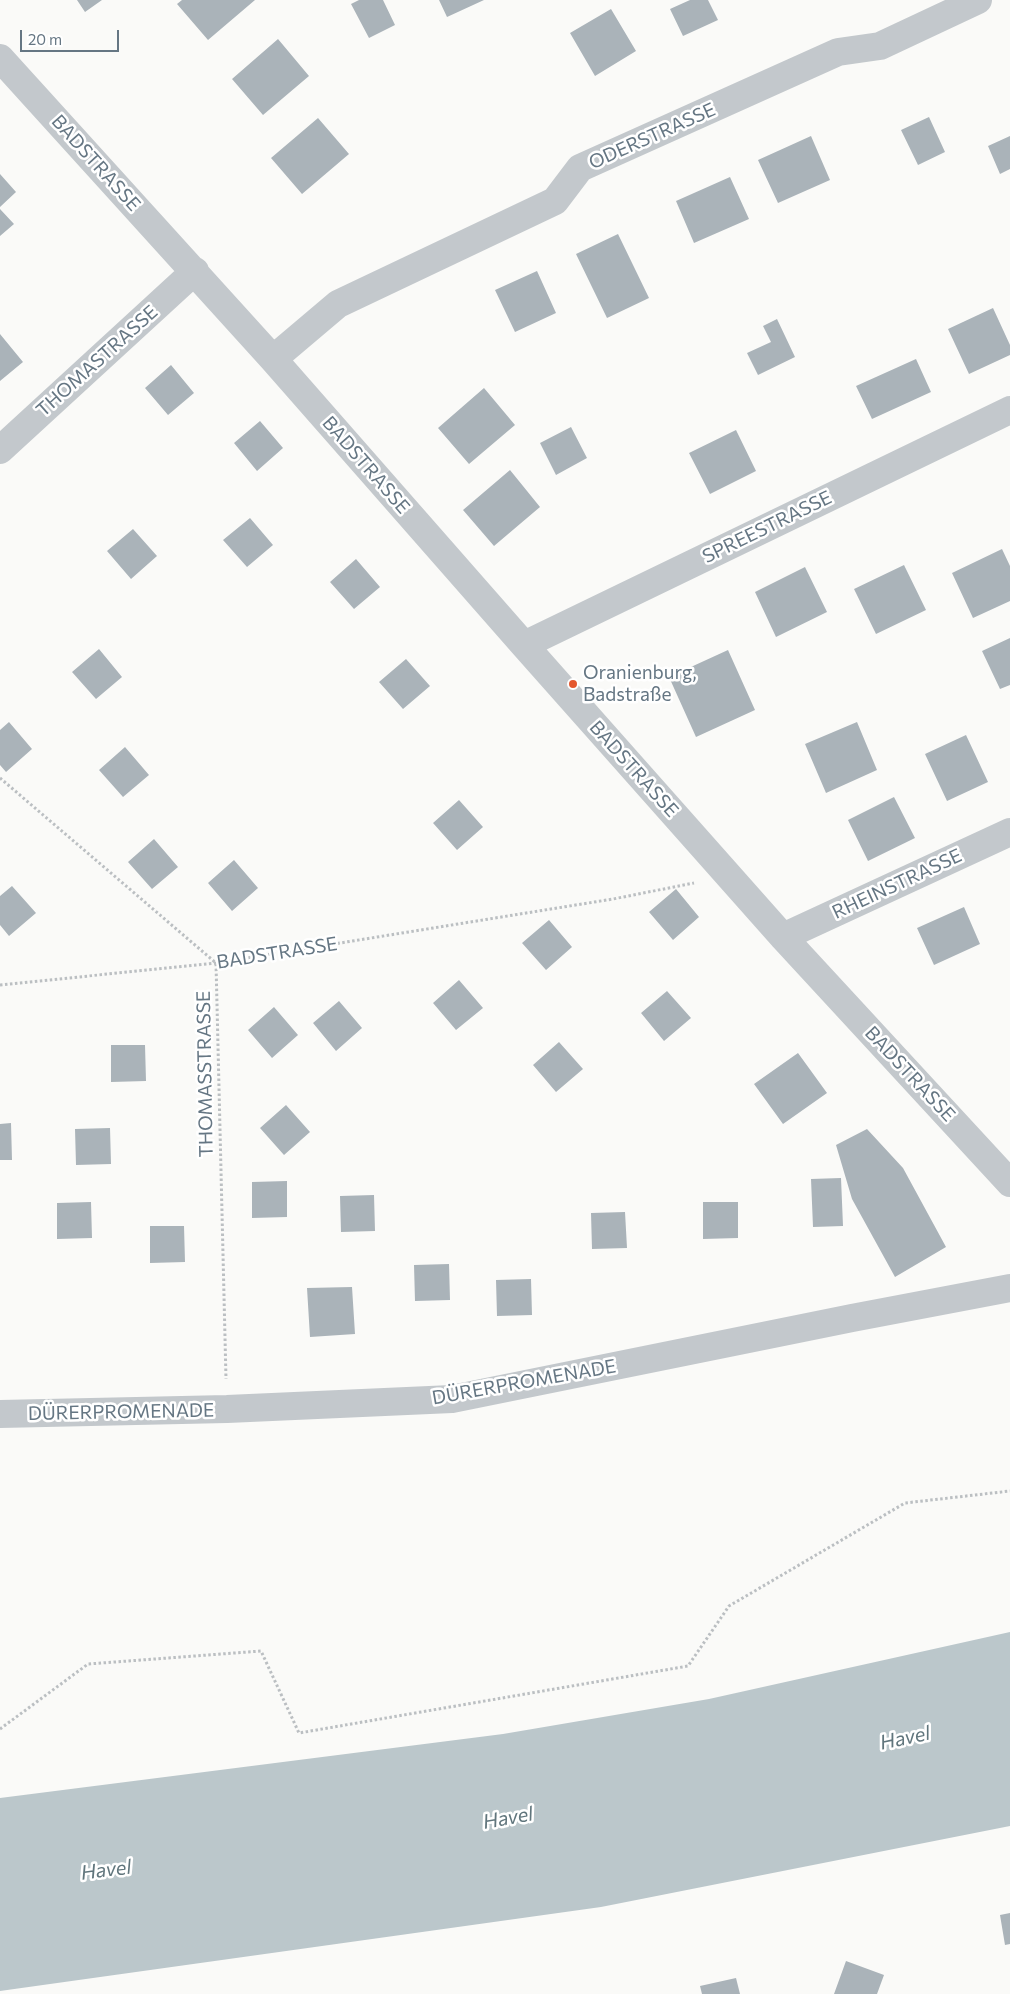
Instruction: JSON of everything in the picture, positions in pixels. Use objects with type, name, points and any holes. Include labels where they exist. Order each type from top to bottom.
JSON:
[{"type":"street","name":"ODERSTRASSE","points":[[273,359],[338,304],[555,201],[580,168],[838,52],[880,46],[978,0]]},
{"type":"street","name":"BADSTRASSE","points":[[0,58],[273,359],[783,937],[1010,1184]]},
{"type":"street","name":"THOMASTRASSE","points":[[0,450],[195,272]]},
{"type":"street","name":"SPREESTRASSE","points":[[524,645],[1010,410]]},
{"type":"street","name":"RHEINSTRASSE","points":[[783,937],[1010,832]]},
{"type":"street","name":"DÜRERPROMENADE","points":[[0,1414],[227,1409],[452,1399],[1010,1288]]},
{"type":"path","name":"THOMASSTRASSE","points":[[0,778],[216,963],[227,1409]]},
{"type":"path","name":"BADSTRASSE","points":[[0,985],[216,963],[613,899],[729,876]]},
{"type":"path","points":[[0,1729],[88,1664],[261,1650],[299,1733],[688,1666],[729,1606],[905,1503],[1010,1491]]},
{"type":"water","name":"Havel","points":[[1010,1632],[1010,1826],[601,1907],[0,1991],[0,1798],[503,1734],[709,1699]]},
{"type":"building","points":[[77,0],[102,0],[85,12]]},
{"type":"building","points":[[182,0],[255,0],[208,40],[177,4]]},
{"type":"building","points":[[359,0],[383,0],[395,25],[369,38],[351,4]]},
{"type":"building","points":[[439,0],[484,0],[447,17]]},
{"type":"building","points":[[690,0],[708,0],[718,20],[683,36],[670,9]]},
{"type":"building","points":[[611,9],[636,51],[595,76],[570,33]]},
{"type":"building","points":[[278,39],[309,76],[263,115],[232,79]]},
{"type":"building","points":[[929,117],[945,152],[918,165],[901,130]]},
{"type":"building","points":[[318,118],[349,154],[302,194],[271,158]]},
{"type":"building","points":[[811,136],[830,180],[778,203],[758,160]]},
{"type":"building","points":[[1010,136],[1010,169],[1000,174],[988,146]]},
{"type":"building","points":[[0,174],[16,192],[0,207]]},
{"type":"building","points":[[730,177],[749,219],[694,243],[676,201]]},
{"type":"building","points":[[0,209],[14,224],[0,236]]},
{"type":"building","points":[[618,234],[649,298],[607,318],[576,254]]},
{"type":"building","points":[[537,271],[556,313],[515,332],[495,290]]},
{"type":"building","points":[[993,308],[1010,345],[1010,355],[969,374],[948,329]]},
{"type":"building","points":[[777,319],[795,357],[758,375],[747,353],[771,342],[763,326]]},
{"type":"building","points":[[0,334],[23,362],[0,381]]},
{"type":"building","points":[[916,359],[931,392],[872,419],[856,386]]},
{"type":"building","points":[[171,365],[194,393],[168,415],[145,388]]},
{"type":"building","points":[[484,388],[515,425],[469,464],[438,428]]},
{"type":"building","points":[[260,421],[283,448],[257,471],[234,443]]},
{"type":"building","points":[[571,427],[587,458],[556,475],[540,443]]},
{"type":"building","points":[[736,430],[756,471],[710,494],[689,453]]},
{"type":"building","points":[[510,470],[540,507],[494,546],[463,510]]},
{"type":"building","points":[[250,518],[273,545],[247,567],[223,540]]},
{"type":"building","points":[[133,529],[157,556],[131,579],[107,551]]},
{"type":"building","points":[[1002,549],[1010,566],[1010,601],[973,618],[952,573]]},
{"type":"building","points":[[356,559],[380,587],[354,609],[330,582]]},
{"type":"building","points":[[904,565],[926,610],[876,634],[854,589]]},
{"type":"building","points":[[805,567],[827,612],[776,637],[755,592]]},
{"type":"building","points":[[1010,638],[1010,685],[1000,689],[982,651]]},
{"type":"building","points":[[99,649],[122,677],[96,699],[72,672]]},
{"type":"building","points":[[728,650],[755,710],[696,737],[669,677]]},
{"type":"building","points":[[406,659],[430,686],[403,709],[379,682]]},
{"type":"building","points":[[9,722],[32,749],[6,772],[0,765],[0,730]]},
{"type":"building","points":[[857,722],[877,770],[826,793],[805,744]]},
{"type":"building","points":[[966,735],[988,782],[947,801],[925,754]]},
{"type":"building","points":[[125,747],[149,775],[123,797],[99,770]]},
{"type":"building","points":[[894,797],[915,838],[868,861],[848,820]]},
{"type":"building","points":[[459,800],[483,827],[457,850],[433,823]]},
{"type":"building","points":[[154,839],[178,867],[152,889],[128,862]]},
{"type":"building","points":[[234,860],[258,888],[232,911],[208,883]]},
{"type":"building","points":[[12,886],[36,913],[9,936],[0,925],[0,896]]},
{"type":"building","points":[[676,889],[699,917],[673,940],[649,912]]},
{"type":"building","points":[[964,907],[980,944],[934,965],[917,928]]},
{"type":"building","points":[[549,920],[572,947],[546,970],[522,943]]},
{"type":"building","points":[[459,980],[483,1008],[456,1030],[433,1003]]},
{"type":"building","points":[[667,991],[691,1018],[664,1041],[641,1013]]},
{"type":"building","points":[[339,1001],[362,1028],[336,1051],[313,1023]]},
{"type":"building","points":[[274,1007],[298,1035],[272,1058],[248,1030]]},
{"type":"building","points":[[559,1042],[583,1069],[556,1092],[533,1065]]},
{"type":"building","points":[[111,1045],[145,1045],[146,1081],[111,1082]]},
{"type":"building","points":[[798,1053],[827,1093],[783,1124],[754,1084]]},
{"type":"building","points":[[286,1105],[310,1132],[284,1155],[260,1128]]},
{"type":"building","points":[[11,1123],[12,1160],[0,1160],[0,1124]]},
{"type":"building","points":[[110,1128],[111,1164],[76,1165],[75,1129]]},
{"type":"building","points":[[867,1129],[903,1168],[946,1247],[895,1277],[852,1199],[836,1145]]},
{"type":"building","points":[[841,1178],[843,1226],[813,1227],[811,1179]]},
{"type":"building","points":[[287,1181],[287,1217],[252,1218],[252,1182]]},
{"type":"building","points":[[374,1195],[375,1231],[341,1232],[340,1196]]},
{"type":"building","points":[[91,1202],[92,1238],[57,1239],[57,1203]]},
{"type":"building","points":[[703,1202],[738,1202],[738,1238],[703,1239]]},
{"type":"building","points":[[625,1212],[627,1248],[592,1249],[591,1213]]},
{"type":"building","points":[[150,1226],[184,1226],[185,1262],[150,1263]]},
{"type":"building","points":[[449,1264],[450,1300],[415,1301],[414,1265]]},
{"type":"building","points":[[531,1279],[532,1315],[497,1316],[496,1280]]},
{"type":"building","points":[[352,1287],[355,1334],[310,1337],[307,1288]]},
{"type":"building","points":[[1010,1913],[1010,1944],[1005,1945],[1000,1915]]},
{"type":"building","points":[[846,1961],[884,1975],[877,1994],[834,1994]]},
{"type":"building","points":[[736,1978],[740,1994],[702,1994],[700,1986]]},
{"type":"place","name":"Oranienburg, Badstraße","points":[[573,684]]}]
